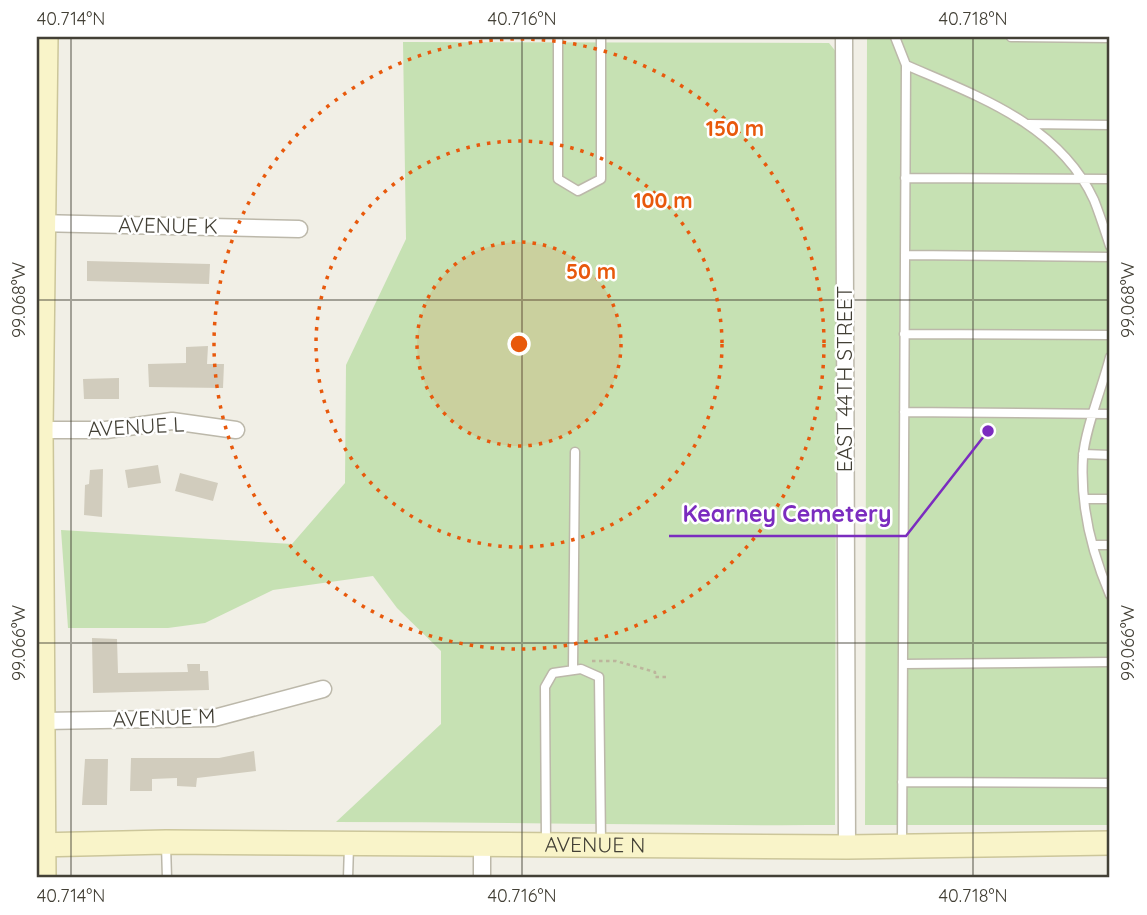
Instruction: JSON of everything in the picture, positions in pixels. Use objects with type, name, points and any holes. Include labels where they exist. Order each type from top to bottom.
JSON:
[{"type":"main road","points":[[44,878],[40,845],[42,734],[39,327],[40,129],[46,37]]},
{"type":"main road","name":"AVENUE N","points":[[40,845],[166,842],[601,843],[902,847],[1110,843]]},
{"type":"street","name":"EAST 44TH STREET","points":[[844,37],[847,847]]},
{"type":"street","name":"AVENUE K","points":[[40,223],[299,229]]},
{"type":"street","name":"AVENUE L","points":[[39,430],[106,430],[172,421],[236,430]]},
{"type":"street","name":"AVENUE M","points":[[42,734],[214,719],[323,689]]},
{"type":"street","points":[[482,844],[482,878]]},
{"type":"lane","points":[[558,37],[558,179],[578,191],[601,179],[601,37]]},
{"type":"lane","points":[[895,37],[906,65],[902,847]]},
{"type":"lane","points":[[1011,37],[1110,38]]},
{"type":"lane","points":[[906,65],[990,102],[1051,141],[1093,198],[1110,246]]},
{"type":"lane","points":[[1028,124],[1110,125]]},
{"type":"lane","points":[[905,177],[1110,178]]},
{"type":"lane","points":[[905,255],[1110,257]]},
{"type":"lane","points":[[904,334],[1110,335]]},
{"type":"lane","points":[[1110,357],[1083,454],[1083,499],[1093,545],[1110,596]]},
{"type":"lane","points":[[904,412],[1110,414]]},
{"type":"lane","points":[[573,669],[575,452]]},
{"type":"lane","points":[[1083,454],[1110,455]]},
{"type":"lane","points":[[1083,499],[1110,499]]},
{"type":"lane","points":[[1093,545],[1110,545]]},
{"type":"lane","points":[[903,664],[1110,662]]},
{"type":"lane","points":[[546,844],[545,687],[553,673],[573,669],[581,669],[599,677],[601,843]]},
{"type":"lane","points":[[902,782],[1110,783]]},
{"type":"lane","points":[[166,842],[167,878]]},
{"type":"lane","points":[[348,878],[349,843]]},
{"type":"path","points":[[583,661],[616,661],[655,672],[655,677],[666,677]]},
{"type":"green space","points":[[867,37],[1110,37],[1110,825],[865,825]]},
{"type":"green space","points":[[403,42],[829,43],[837,53],[835,825],[336,822],[441,724],[441,651],[397,608],[373,576],[273,590],[205,623],[168,628],[68,628],[61,530],[292,544],[345,483],[346,365],[406,239]]},
{"type":"building","points":[[87,261],[210,264],[209,284],[87,281]]},
{"type":"building","points":[[208,346],[207,364],[224,364],[223,388],[149,387],[148,364],[186,363],[186,347]]},
{"type":"building","points":[[119,378],[119,399],[84,399],[83,379]]},
{"type":"building","points":[[158,465],[161,483],[128,488],[125,470]]},
{"type":"building","points":[[103,469],[102,517],[84,515],[85,485],[89,484],[90,470]]},
{"type":"building","points":[[180,473],[218,483],[213,501],[175,491]]},
{"type":"building","points":[[92,638],[117,639],[118,673],[188,672],[187,664],[200,664],[200,671],[208,671],[209,690],[93,693]]},
{"type":"building","points":[[254,751],[256,771],[197,778],[196,787],[177,786],[177,778],[152,779],[152,791],[130,791],[131,758],[219,758]]},
{"type":"building","points":[[85,759],[108,759],[107,805],[82,805]]},
{"type":"place","name":"Kearney Cemetery","points":[[988,431]]}]
